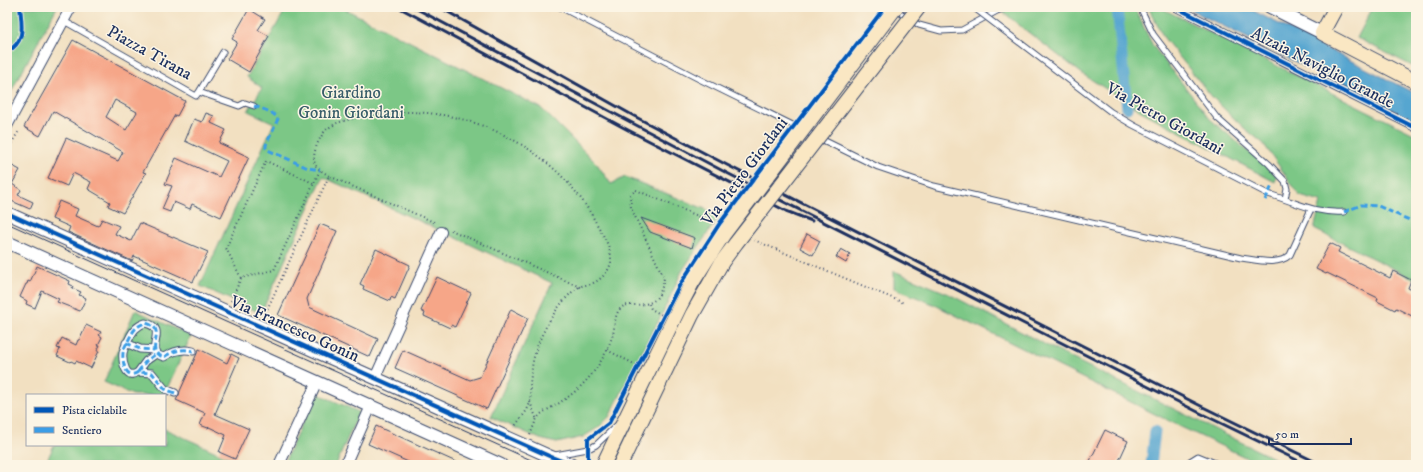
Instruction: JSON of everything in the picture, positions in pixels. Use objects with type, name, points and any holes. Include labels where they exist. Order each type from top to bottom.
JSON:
[{"type":"main road","name":"Via Pietro Giordani","points":[[603,465],[624,419],[692,283],[711,253],[723,235],[896,7]]},
{"type":"main road","points":[[620,465],[692,315],[722,262],[918,7]]},
{"type":"main road","points":[[1336,7],[1322,33],[1416,82]]},
{"type":"street","points":[[7,126],[71,7]]},
{"type":"street","name":"Alzaia Naviglio Grande","points":[[1175,7],[1416,128]]},
{"type":"street","points":[[1270,7],[1322,33]]},
{"type":"street","name":"Via Francesco Gonin","points":[[7,213],[572,465]]},
{"type":"street","name":"Via Francesco Gonin","points":[[375,378],[443,229]]},
{"type":"street","points":[[7,242],[501,465]]},
{"type":"street","points":[[138,372],[146,360],[155,352],[156,329],[154,326],[145,323],[136,327],[126,343],[123,352],[124,367],[127,372],[131,374],[138,372],[152,373],[165,389],[175,392]]},
{"type":"street","points":[[126,343],[140,349],[155,352],[164,358],[168,354],[184,348],[193,351]]},
{"type":"street","points":[[279,465],[317,382]]},
{"type":"street","points":[[345,465],[371,406]]},
{"type":"lane","points":[[560,7],[706,83],[878,168],[934,186],[1242,258],[1276,261],[1284,260],[1290,254],[1311,209]]},
{"type":"lane","points":[[891,7],[919,25],[942,31],[962,30],[997,11],[1008,7]]},
{"type":"lane","name":"Via Pietro Giordani","points":[[973,7],[1111,112],[1268,194],[1311,209],[1330,213],[1344,212]]},
{"type":"lane","points":[[1140,7],[1153,34],[1217,118],[1285,180],[1287,189],[1285,199]]},
{"type":"lane","name":"Piazza Tirana","points":[[64,21],[196,96],[199,92]]},
{"type":"lane","points":[[223,52],[199,92],[239,106],[245,103],[254,106]]},
{"type":"lane","name":"Via Pietro Giordani","points":[[549,456],[588,449],[596,445],[624,419]]},
{"type":"lane","points":[[1189,465],[1190,461],[1198,456],[1220,465]]},
{"type":"path","points":[[513,429],[526,412],[530,402],[532,366],[544,330],[551,317],[568,296],[580,287],[600,279],[607,272],[610,264],[611,254],[600,228],[591,212],[561,176],[539,156],[520,143],[493,129],[450,116],[400,112],[356,118],[337,123],[326,130],[316,147],[314,156],[315,163],[320,170],[329,176],[443,229],[580,287]]},
{"type":"path","points":[[7,150],[19,131]]},
{"type":"path","points":[[241,278],[226,248],[266,160],[313,183]]},
{"type":"path","points":[[241,278],[274,270],[320,170]]},
{"type":"path","points":[[263,317],[329,176]]},
{"type":"path","points":[[230,303],[241,278]]},
{"type":"path","points":[[649,304],[651,309],[664,316]]},
{"type":"path","points":[[661,322],[667,311]]},
{"type":"path","points":[[607,350],[639,367]]},
{"type":"path","points":[[635,372],[639,367],[641,360]]},
{"type":"path","points":[[530,402],[537,420]]},
{"type":"green space","points":[[7,7],[57,7],[7,99]]},
{"type":"green space","name":"Giardino Gonin Giordani","points":[[287,7],[341,7],[541,108],[597,164],[611,184],[625,177],[720,215],[682,271],[663,312],[609,417],[599,427],[583,437],[557,443],[540,439],[491,417],[552,283],[323,177],[261,313],[200,286],[274,123],[248,111],[262,88],[247,77]]},
{"type":"green space","points":[[997,7],[1134,7],[1153,46],[1210,119],[1277,176],[1275,182],[1141,111],[1084,75]]},
{"type":"green space","points":[[1148,7],[1159,7],[1416,135],[1416,280],[1314,229],[1321,202],[1300,196],[1263,143],[1245,129],[1213,98],[1164,38]]},
{"type":"green space","points":[[1373,7],[1416,7],[1416,68],[1357,38]]},
{"type":"green space","points":[[894,271],[949,294],[1067,356],[1287,465],[1262,465],[1181,427],[933,304],[894,288]]},
{"type":"green space","points":[[135,310],[191,336],[164,394],[131,394],[104,382]]},
{"type":"green space","points":[[316,393],[359,412],[336,465],[283,465]]},
{"type":"green space","points":[[166,429],[245,465],[45,465],[54,446],[166,446]]},
{"type":"water","points":[[1185,7],[1246,7],[1416,94],[1416,122]]},
{"type":"building","points":[[249,9],[265,19],[258,30],[269,36],[249,72],[227,59],[237,42],[232,39]]},
{"type":"building","points":[[73,40],[185,101],[177,116],[175,115],[143,172],[146,173],[123,213],[108,206],[110,202],[88,189],[91,182],[73,173],[67,186],[48,178],[66,138],[118,161],[123,152],[53,111],[40,136],[24,127]],"holes":[[[115,100],[137,112],[126,130],[106,117]]]},
{"type":"building","points":[[206,113],[214,116],[211,123],[226,130],[219,143],[249,157],[221,217],[192,204],[190,209],[174,202],[170,212],[162,209],[172,186],[165,184],[176,158],[219,177],[227,161],[185,141],[194,119],[202,122]]},
{"type":"building","points":[[7,163],[20,170],[12,184],[21,190],[18,195],[33,202],[30,209],[7,199]]},
{"type":"building","points":[[59,201],[78,209],[75,216],[98,226],[102,219],[119,226],[115,234],[131,241],[140,223],[208,252],[193,282],[134,256],[132,261],[68,232],[70,227],[52,219]]},
{"type":"building","points":[[641,218],[695,238],[692,248],[650,232]]},
{"type":"building","points":[[320,224],[337,231],[307,299],[309,307],[378,339],[370,357],[278,315]]},
{"type":"building","points":[[807,234],[820,241],[813,255],[800,248]]},
{"type":"building","points":[[1330,243],[1340,248],[1338,252],[1390,278],[1393,271],[1411,280],[1408,288],[1416,292],[1416,318],[1396,308],[1395,310],[1377,301],[1378,298],[1316,269]]},
{"type":"building","points":[[376,249],[410,265],[395,299],[391,297],[390,301],[363,289],[364,286],[360,284]]},
{"type":"building","points":[[841,249],[850,254],[846,263],[836,257]]},
{"type":"building","points":[[37,266],[70,281],[69,284],[73,286],[72,288],[81,292],[79,295],[86,298],[80,311],[57,302],[59,299],[42,291],[35,308],[26,304],[27,301],[20,297],[28,281],[30,282]]},
{"type":"building","points":[[437,277],[471,293],[455,327],[451,325],[450,328],[424,316],[425,313],[421,311]]},
{"type":"building","points":[[511,309],[528,318],[487,409],[395,368],[403,350],[470,380],[480,377]]},
{"type":"building","points":[[86,325],[101,332],[99,335],[102,337],[98,345],[100,345],[97,351],[99,351],[91,368],[76,361],[75,363],[70,362],[57,356],[60,349],[57,348],[62,338],[76,345]]},
{"type":"building","points":[[199,349],[227,363],[231,354],[239,358],[215,414],[249,429],[235,459],[219,452],[226,435],[209,427],[200,425],[205,413],[176,400]]},
{"type":"building","points":[[376,426],[463,465],[415,465],[368,444]]},
{"type":"building","points":[[1105,430],[1128,441],[1117,465],[1088,465]]},
{"type":"waterway","points":[[1117,7],[1127,108]]},
{"type":"waterway","points":[[1151,465],[1155,431]]},
{"type":"tram line","points":[[7,223],[542,465]]},
{"type":"railway","points":[[398,7],[628,130],[786,211],[812,221]]},
{"type":"railway","points":[[413,7],[723,171],[1200,413],[1307,465]]},
{"type":"railway","points":[[439,7],[634,116],[727,165],[1203,407],[1322,465]]},
{"type":"marked path","points":[[254,106],[270,112],[278,119],[266,145],[268,150],[308,168],[320,170]]},
{"type":"marked path","points":[[1265,200],[1272,186]]},
{"type":"marked path","points":[[1344,212],[1361,205],[1378,206],[1416,223]]},
{"type":"marked path","points":[[175,393],[165,389],[152,373],[138,372],[130,374],[123,361],[125,347],[135,329],[145,323],[152,326],[156,330],[155,350],[158,354],[164,357],[178,351],[193,351]]},
{"type":"marked path","points":[[126,343],[140,349],[154,350]]},
{"type":"marked path","points":[[138,372],[146,361],[156,354]]},
{"type":"cycle path","points":[[7,52],[13,48],[20,38],[22,27],[20,7]]},
{"type":"cycle path","points":[[585,465],[588,459],[588,439],[609,423],[679,286],[720,223],[885,7]]},
{"type":"cycle path","points":[[1175,7],[1416,128]]},
{"type":"cycle path","points":[[7,213],[572,465]]}]
